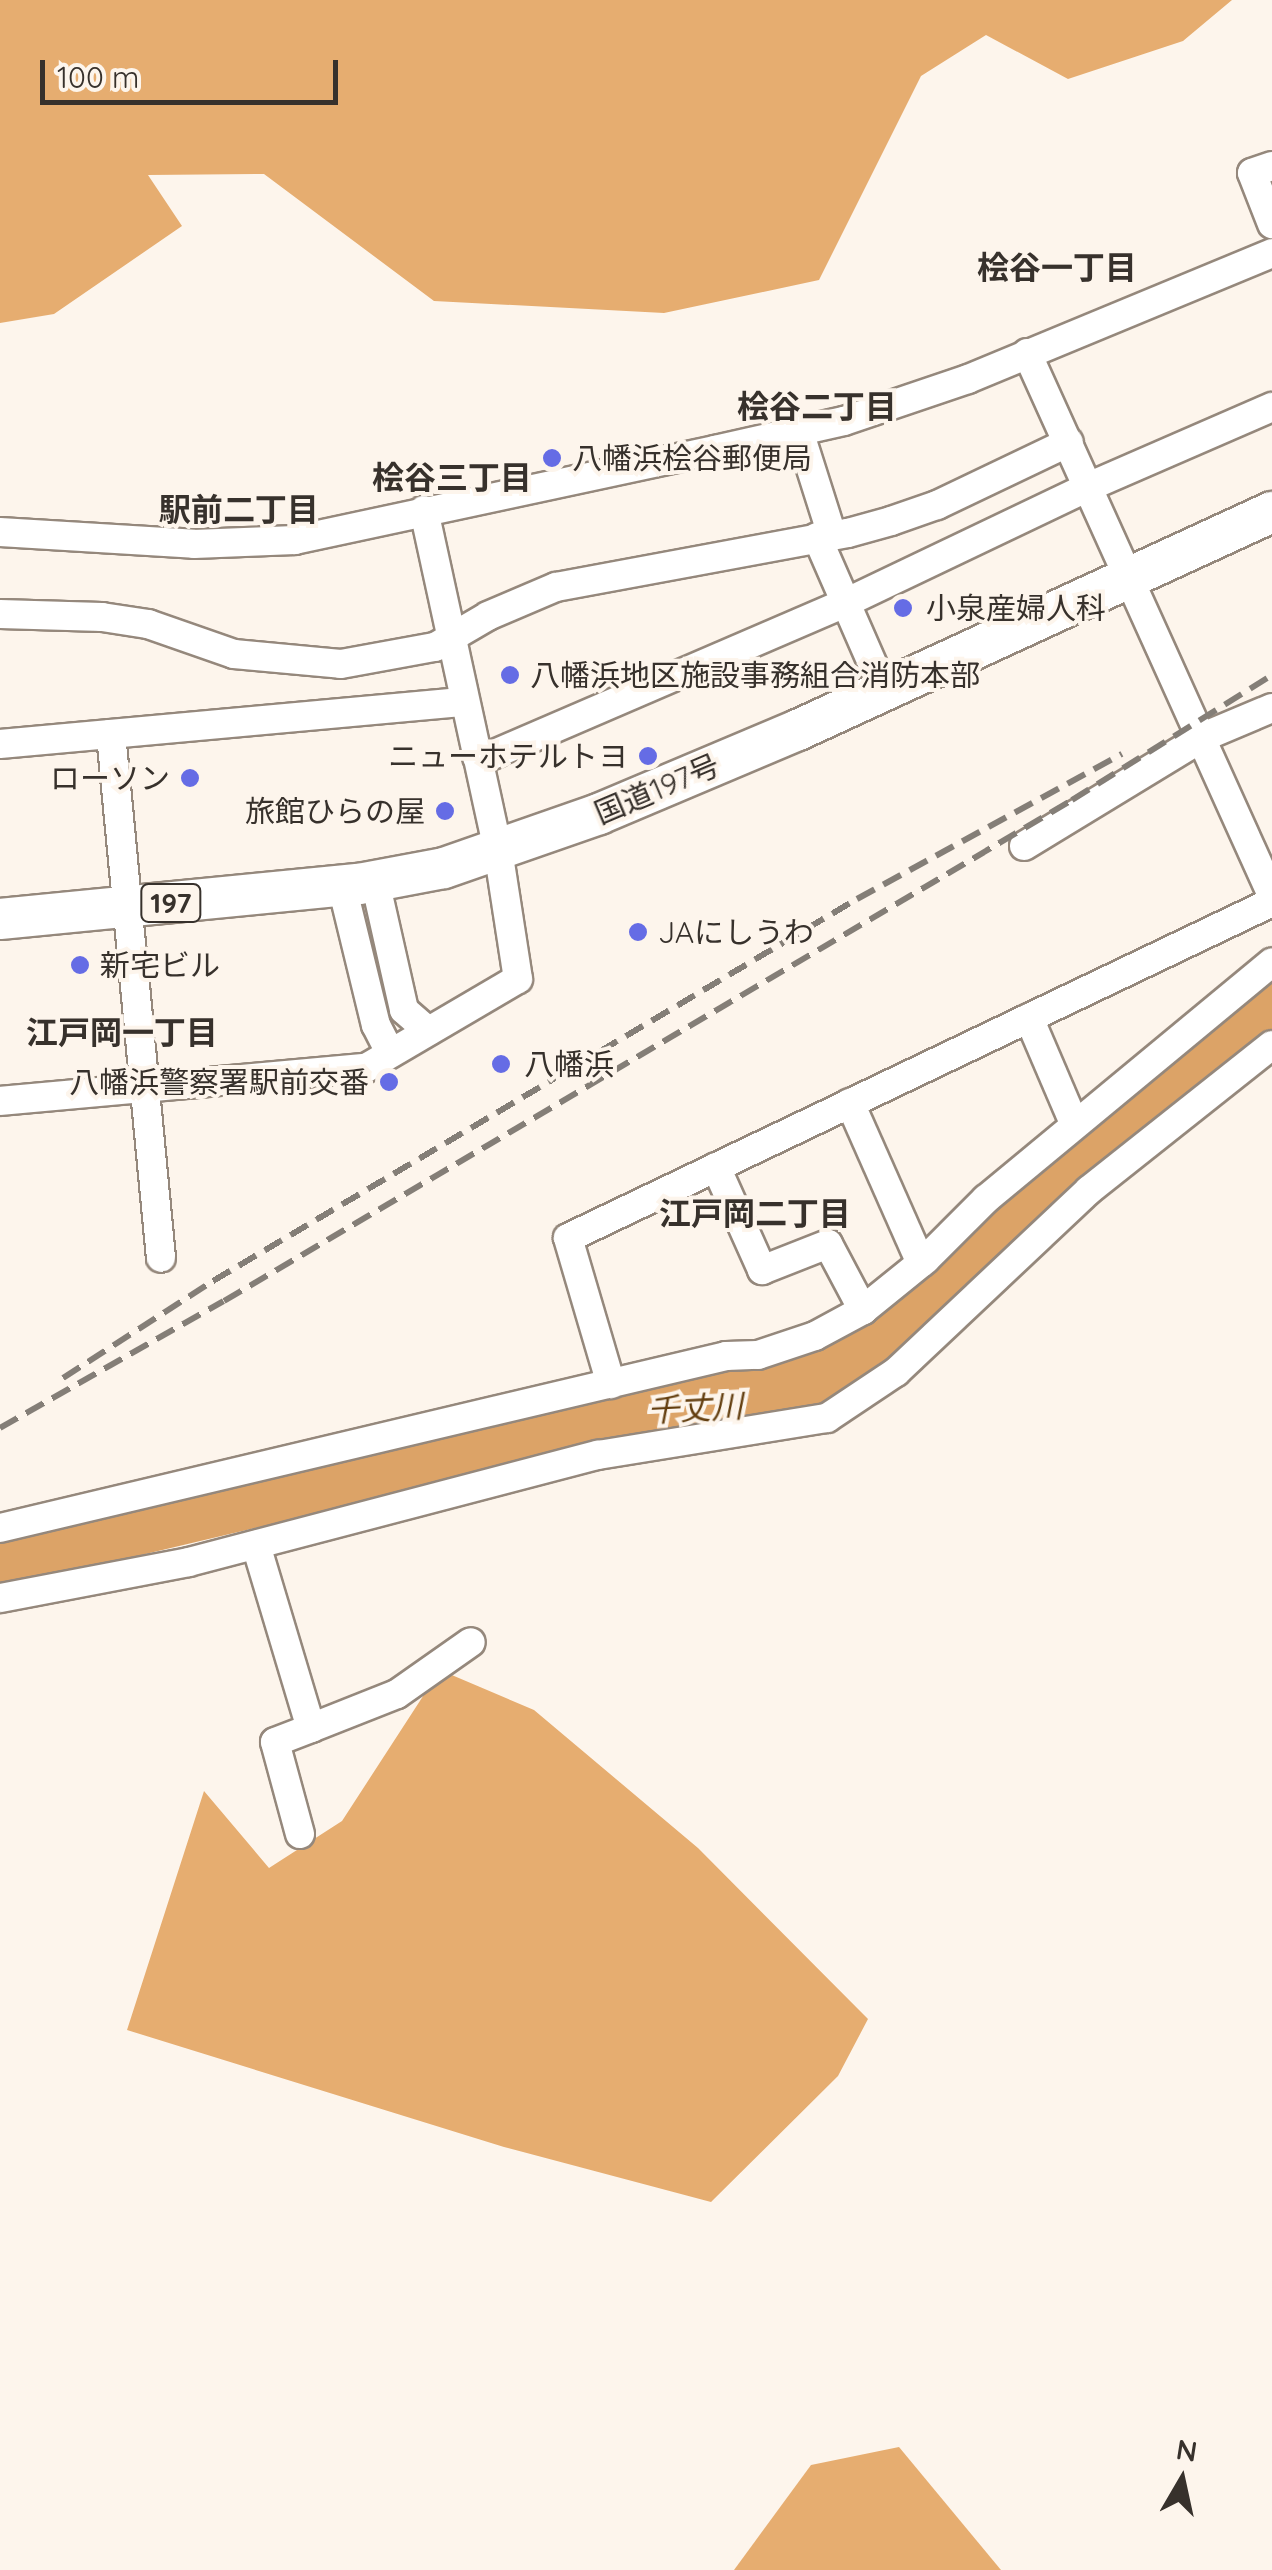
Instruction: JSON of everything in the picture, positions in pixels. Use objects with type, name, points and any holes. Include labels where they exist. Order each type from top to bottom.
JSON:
[{"type":"highway","name":"国道197号","points":[[0,919],[358,884],[444,868],[599,814],[798,730],[1272,512]]},
{"type":"street","points":[[1272,166],[1252,173],[1272,224]]},
{"type":"street","points":[[0,532],[194,544],[295,540],[799,431],[915,397],[1272,253]]},
{"type":"street","points":[[611,1384],[568,1238],[1272,899],[1203,737],[1027,354]]},
{"type":"street","points":[[477,757],[492,755],[845,603],[1088,487],[1272,407]]},
{"type":"street","points":[[799,431],[845,603],[883,688]]},
{"type":"street","points":[[0,614],[72,614],[148,624],[234,654],[341,664],[435,648],[556,587],[824,536],[936,505],[1069,442]]},
{"type":"street","points":[[0,1101],[366,1068],[518,979],[498,850],[424,510]]},
{"type":"street","points":[[0,744],[464,702]]},
{"type":"street","points":[[1024,846],[1203,737],[1272,708]]},
{"type":"street","points":[[111,734],[162,1258]]},
{"type":"street","points":[[358,884],[404,1010],[428,1031]]},
{"type":"street","points":[[358,884],[376,1025],[390,1054]]},
{"type":"street","points":[[0,1528],[726,1356],[758,1355],[816,1336],[863,1310],[922,1263],[986,1199],[1074,1123],[1272,962]]},
{"type":"street","points":[[1029,1018],[1074,1123]]},
{"type":"street","points":[[0,1598],[256,1545],[598,1455],[827,1418],[896,1372],[1088,1190],[1272,1045]]},
{"type":"street","points":[[850,1103],[922,1263]]},
{"type":"street","points":[[716,1168],[762,1270],[828,1244],[863,1310]]},
{"type":"street","points":[[256,1545],[312,1728]]},
{"type":"street","points":[[300,1834],[275,1742],[396,1694],[470,1642]]},
{"type":"shaded area","points":[[0,0],[1232,0],[1183,41],[1068,79],[986,35],[921,76],[819,280],[664,313],[434,301],[264,174],[148,175],[182,226],[54,314],[0,323]]},
{"type":"shaded area","points":[[440,1670],[534,1710],[698,1848],[868,2019],[838,2076],[711,2202],[504,2147],[127,2030],[204,1791],[269,1868],[342,1821]]},
{"type":"shaded area","points":[[899,2447],[1001,2570],[734,2570],[811,2465]]},
{"type":"water","name":"千丈川","points":[[1272,974],[1272,1032],[858,1388],[807,1411],[407,1492],[40,1579],[0,1584],[0,1537],[822,1347]]},
{"type":"railway","points":[[0,1428],[224,1301],[1072,800],[1272,675]]},
{"type":"railway","points":[[63,1378],[213,1281],[857,899],[1122,754]]},
{"type":"place","name":"八幡浜桧谷郵便局","points":[[552,458]]},
{"type":"place","name":"小泉産婦人科","points":[[903,608]]},
{"type":"place","name":"八幡浜地区施設事務組合消防本部","points":[[510,675]]},
{"type":"place","name":"ニューホテルトヨ","points":[[648,756]]},
{"type":"place","name":"ローソン","points":[[190,778]]},
{"type":"place","name":"旅館ひらの屋","points":[[445,811]]},
{"type":"place","name":"JAにしうわ","points":[[638,932]]},
{"type":"place","name":"新宅ビル","points":[[80,965]]},
{"type":"place","name":"八幡浜","points":[[501,1064]]},
{"type":"place","name":"八幡浜警察署駅前交番","points":[[389,1082]]},
{"type":"district","name":"桧谷一丁目","points":[[1057,267]]},
{"type":"district","name":"桧谷二丁目","points":[[817,406]]},
{"type":"district","name":"桧谷三丁目","points":[[452,477]]},
{"type":"district","name":"駅前二丁目","points":[[239,509]]},
{"type":"district","name":"江戸岡一丁目","points":[[122,1032]]},
{"type":"district","name":"江戸岡二丁目","points":[[755,1213]]}]
